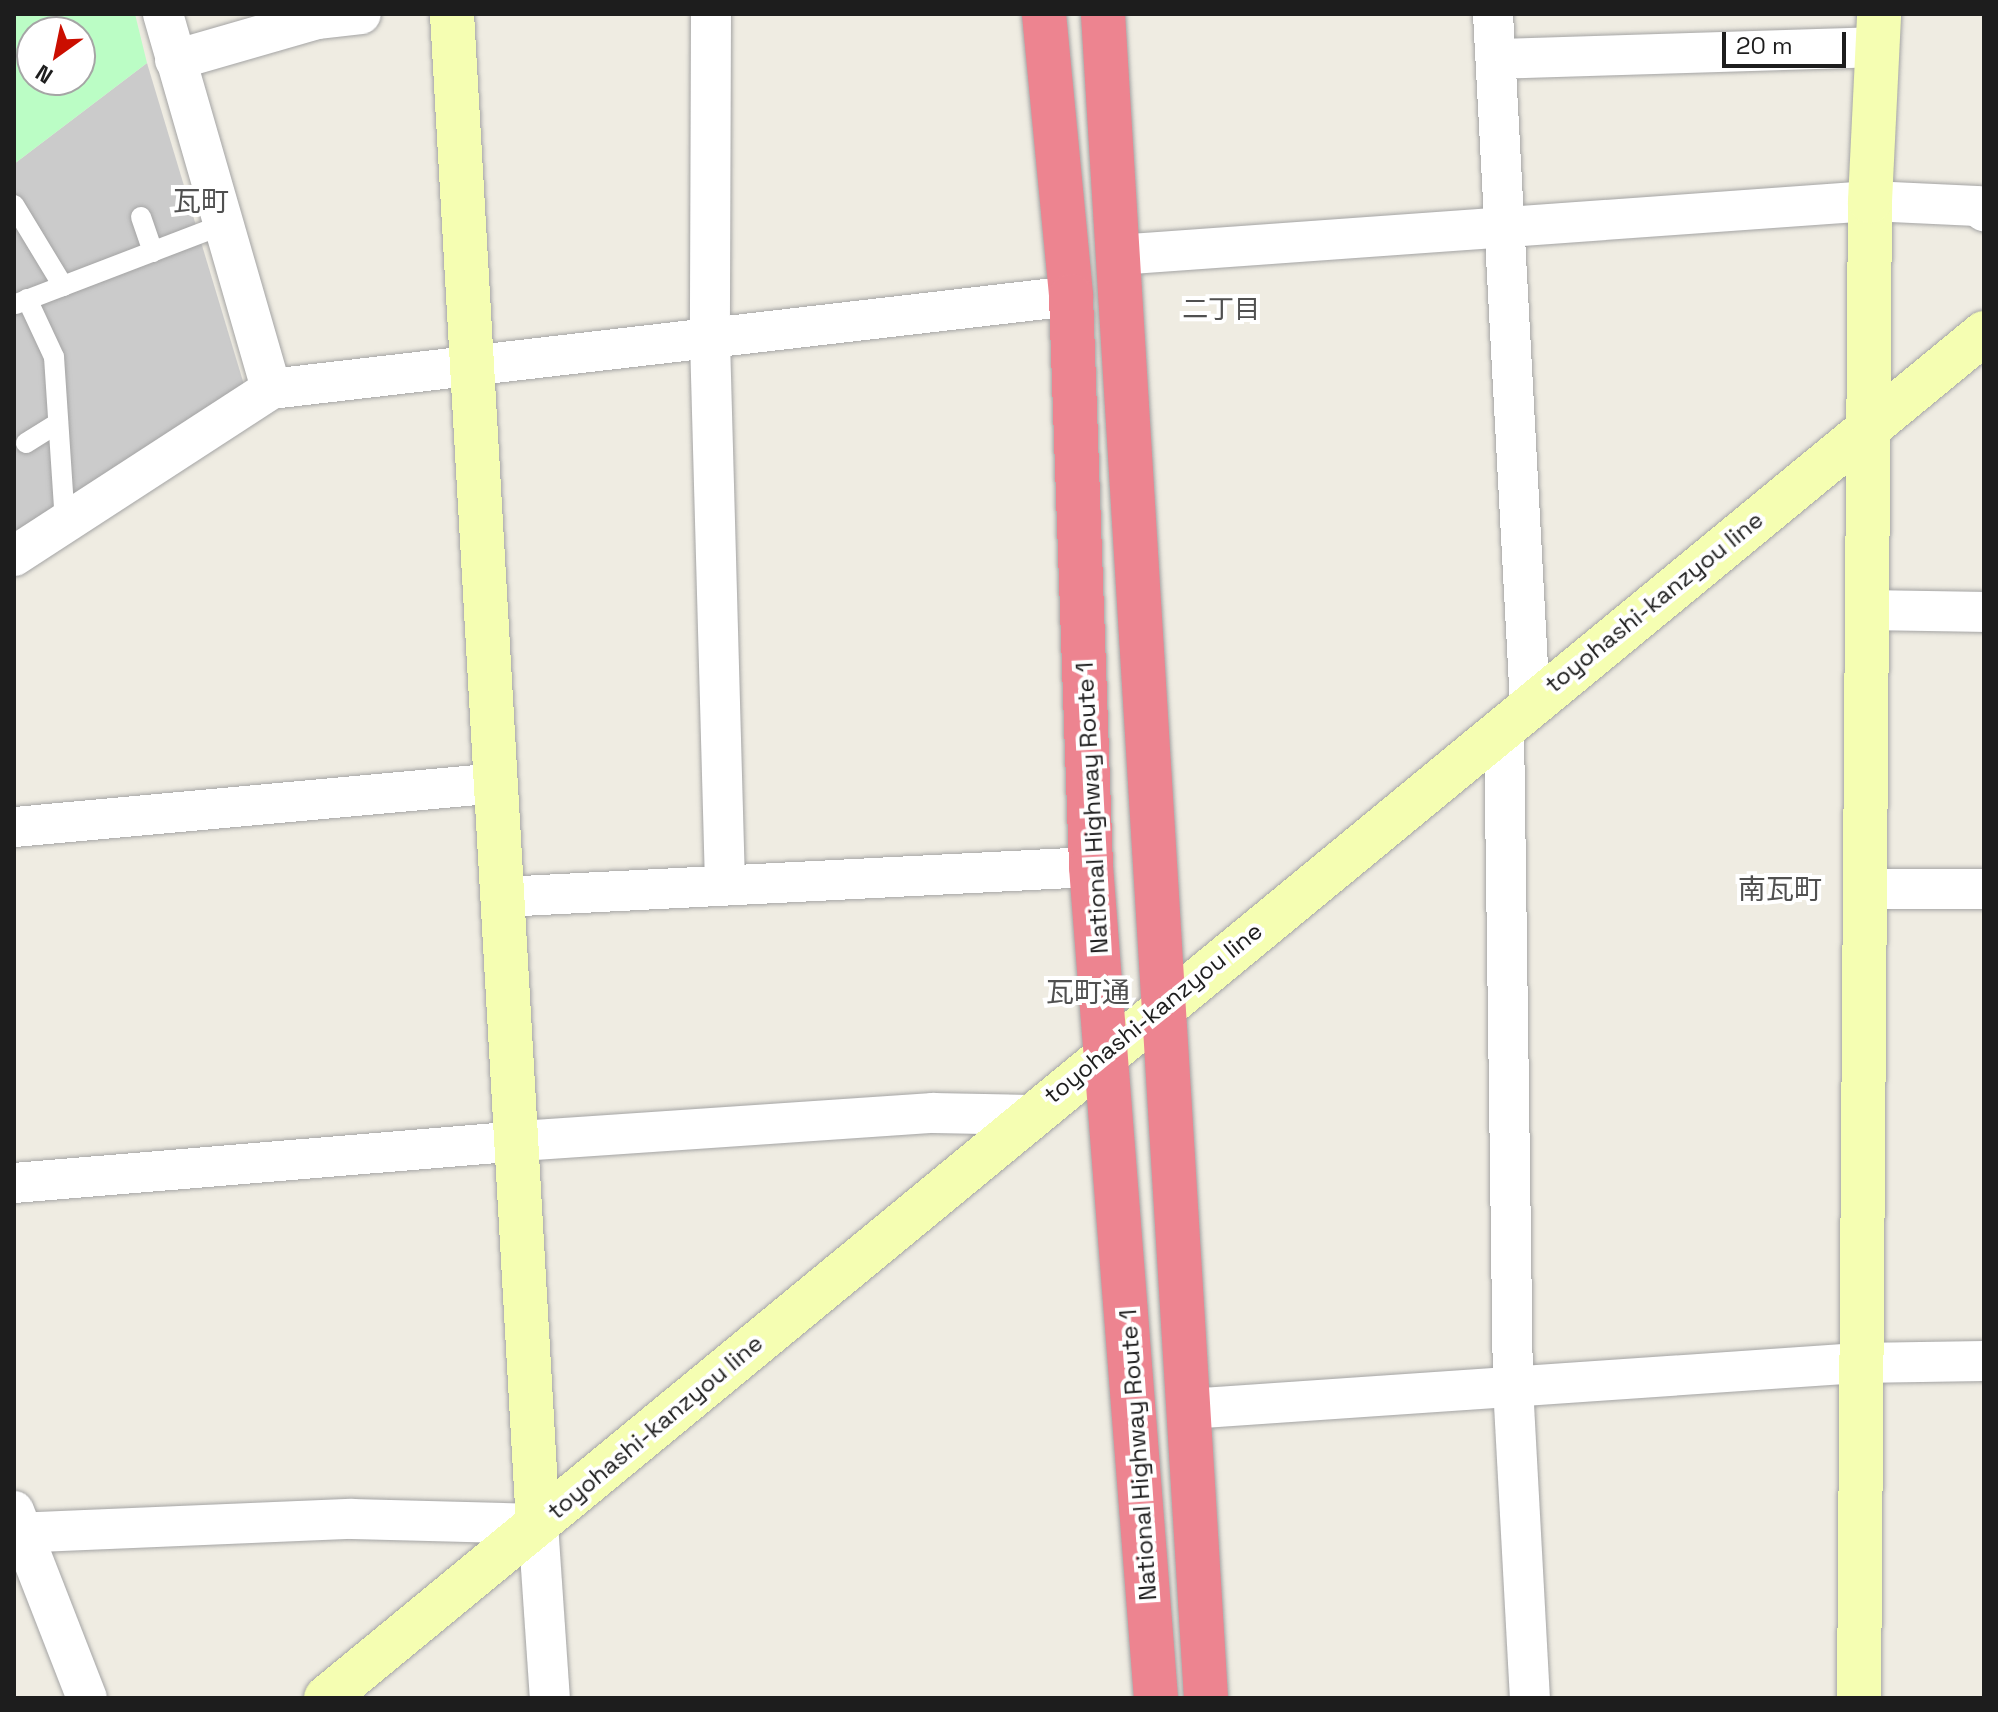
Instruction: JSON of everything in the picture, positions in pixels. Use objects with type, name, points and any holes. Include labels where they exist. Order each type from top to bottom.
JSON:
[{"type":"highway","name":"National Highway Route 1","points":[[1044,14],[1071,296],[1091,867],[1156,1698]]},
{"type":"highway","points":[[1103,14],[1206,1698]]},
{"type":"street","points":[[163,14],[271,389]]},
{"type":"street","points":[[175,60],[317,19],[361,14]]},
{"type":"street","points":[[452,14],[495,783],[520,1141],[538,1524],[550,1698]]},
{"type":"street","points":[[711,14],[710,340],[725,883]]},
{"type":"street","points":[[1493,14],[1506,228],[1517,716],[1513,1386],[1530,1698]]},
{"type":"street","points":[[1496,59],[1878,30],[1870,201],[1868,427],[1871,610],[1858,1363],[1859,1698]]},
{"type":"street","points":[[1117,255],[1870,201],[1977,206],[1984,211]]},
{"type":"street","points":[[14,556],[271,389],[1071,296]]},
{"type":"street","name":"toyohashi-kanzyou line","points":[[326,1698],[1029,1115],[1984,333]]},
{"type":"street","points":[[1871,610],[1984,612]]},
{"type":"street","points":[[14,835],[495,783]]},
{"type":"street","points":[[502,897],[725,883],[1091,867]]},
{"type":"street","points":[[1865,889],[1984,889]]},
{"type":"street","points":[[14,1183],[520,1141],[933,1113],[1029,1115]]},
{"type":"street","points":[[1188,1409],[1858,1363],[1984,1361]]},
{"type":"street","points":[[87,1698],[16,1525],[352,1519],[538,1524]]},
{"type":"lane","points":[[14,205],[63,286]]},
{"type":"lane","points":[[141,217],[153,252]]},
{"type":"lane","points":[[65,523],[54,357],[21,302],[222,225]]},
{"type":"lane","points":[[26,443],[58,423]]},
{"type":"shaded area","points":[[147,63],[245,388],[14,536],[14,164]]},
{"type":"green space","points":[[14,14],[135,14],[147,63],[14,164]]},
{"type":"district","name":"瓦町","points":[[201,201]]},
{"type":"district","name":"二丁目","points":[[1221,310]]},
{"type":"district","name":"南瓦町","points":[[1780,889]]},
{"type":"district","name":"瓦町通","points":[[1088,992]]}]
